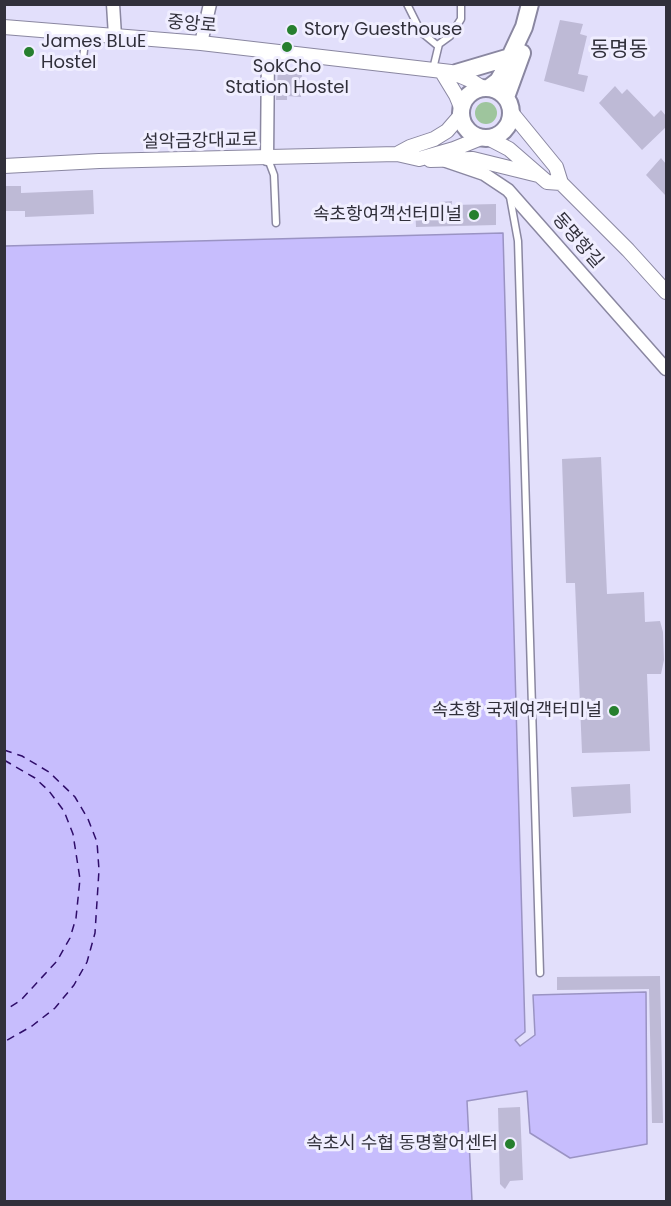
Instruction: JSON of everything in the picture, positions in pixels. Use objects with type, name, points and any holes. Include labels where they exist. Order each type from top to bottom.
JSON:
[{"type":"main road","points":[[524,27],[525,41],[509,104],[510,119],[502,132],[485,138],[467,130],[460,111],[465,98],[472,91],[498,81],[524,27],[530,4]]},
{"type":"main road","points":[[443,72],[510,57]]},
{"type":"main road","points":[[486,87],[502,93],[509,104]]},
{"type":"street","points":[[113,4],[115,36]]},
{"type":"street","points":[[201,43],[210,4]]},
{"type":"street","name":"중앙로","points":[[4,27],[201,43],[443,72]]},
{"type":"street","points":[[267,159],[268,51]]},
{"type":"street","points":[[443,72],[486,87]]},
{"type":"street","points":[[397,154],[434,139],[447,131],[460,111],[443,72]]},
{"type":"street","points":[[509,104],[556,167],[561,183],[666,292]]},
{"type":"street","points":[[419,159],[485,138],[509,149],[547,182],[561,183]]},
{"type":"street","points":[[397,154],[419,159],[473,159],[538,174]]},
{"type":"street","name":"설악금강대교로","points":[[4,166],[99,161],[267,159],[397,154]]},
{"type":"street","name":"동명항길","points":[[444,160],[484,174],[508,190],[666,369]]},
{"type":"lane","points":[[407,4],[421,32],[438,46],[443,72]]},
{"type":"lane","points":[[438,46],[462,19],[461,4]]},
{"type":"lane","points":[[83,58],[86,34]]},
{"type":"lane","points":[[267,159],[274,175],[276,223]]},
{"type":"lane","points":[[508,190],[518,241],[540,973]]},
{"type":"green space","points":[[486,102],[494,105],[497,113],[494,121],[486,124],[478,121],[475,113],[478,105]]},
{"type":"shaded area","points":[[503,233],[525,1032],[515,1040],[520,1046],[535,1035],[533,995],[646,992],[647,1144],[570,1158],[530,1133],[527,1091],[467,1101],[472,1201],[5,1201],[5,246]]},
{"type":"building","points":[[560,20],[583,24],[580,34],[587,36],[578,74],[588,76],[584,92],[544,81]]},
{"type":"building","points":[[278,69],[302,70],[301,97],[287,96],[287,100],[276,100]]},
{"type":"building","points":[[615,86],[622,94],[627,89],[654,117],[661,110],[666,116],[666,127],[642,150],[599,103]]},
{"type":"building","points":[[661,158],[666,164],[666,196],[646,175]]},
{"type":"building","points":[[4,186],[21,186],[21,193],[93,190],[94,214],[25,217],[25,211],[4,211]]},
{"type":"building","points":[[452,201],[452,205],[496,204],[496,225],[416,227],[415,206],[441,206],[440,202]]},
{"type":"building","name":"속초항 국제여객터미널","points":[[601,457],[607,594],[644,592],[645,622],[660,621],[663,632],[664,660],[661,674],[647,674],[650,751],[582,753],[575,583],[566,583],[562,459]]},
{"type":"building","points":[[630,784],[631,813],[573,817],[571,787]]},
{"type":"building","points":[[660,976],[663,1123],[652,1123],[649,989],[557,990],[557,977]]},
{"type":"building","name":"속초시 수협 동명활어센터","points":[[520,1107],[523,1180],[510,1181],[505,1189],[500,1184],[498,1108]]},
{"type":"ferry route","points":[[4,750],[22,756],[49,772],[75,797],[88,819],[97,842],[99,870],[95,933],[87,962],[74,985],[55,1008],[32,1026],[4,1042]]},
{"type":"ferry route","points":[[4,760],[35,778],[49,791],[64,811],[73,834],[80,879],[76,918],[70,938],[57,961],[21,1000],[4,1011]]},
{"type":"place","name":"Story Guesthouse","points":[[292,30]]},
{"type":"place","name":"SokCho Station Hostel","points":[[287,47]]},
{"type":"place","name":"James BLuE Hostel","points":[[29,52]]},
{"type":"place","name":"속초항여객선터미널","points":[[474,215]]},
{"type":"place","name":"속초항 국제여객터미널","points":[[614,711]]},
{"type":"place","name":"속초시 수협 동명활어센터","points":[[510,1144]]},
{"type":"district","name":"동명동","points":[[619,51]]}]
